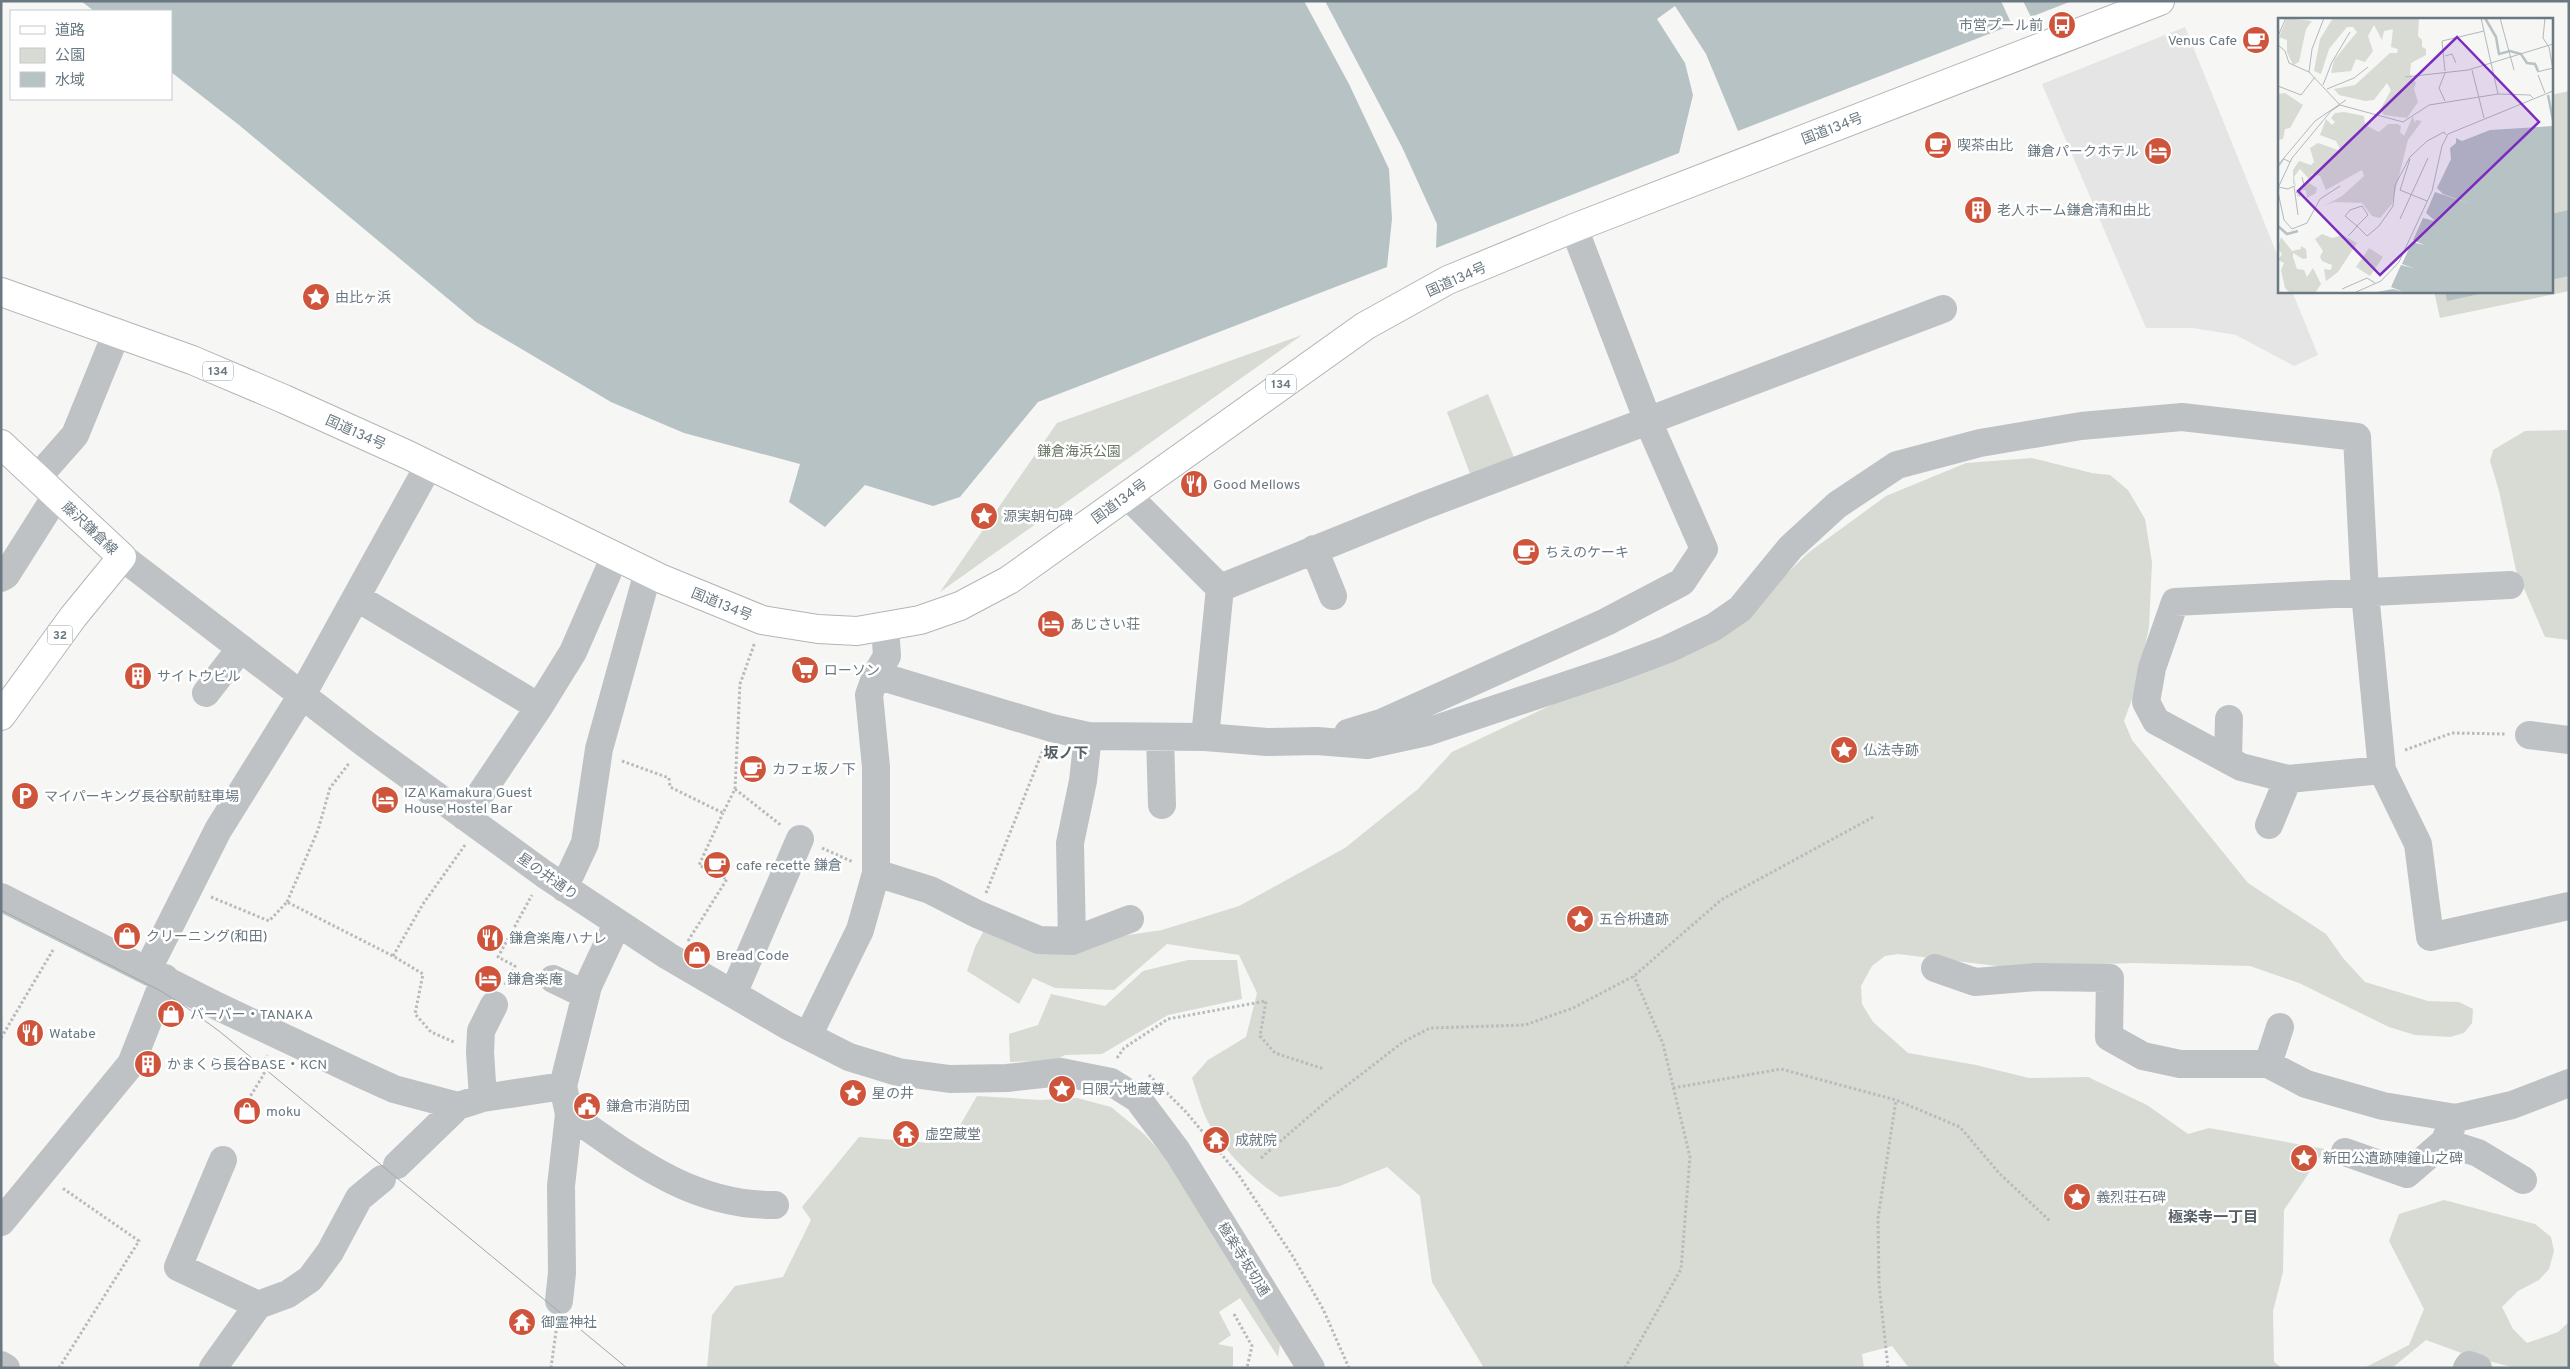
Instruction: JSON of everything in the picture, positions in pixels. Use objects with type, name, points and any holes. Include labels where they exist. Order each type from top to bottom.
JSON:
[{"type":"main road","name":"国道134号","points":[[1,292],[192,360],[284,399],[428,465],[648,572],[762,620],[818,629],[857,631],[920,620],[960,606],[1009,580],[1298,371],[1383,314],[1448,280],[1574,228],[2160,1]]},
{"type":"main road","name":"藤沢鎌倉線","points":[[1,444],[122,557],[73,618],[1,716]]},
{"type":"street","points":[[1317,741],[1381,723],[1606,622],[1682,582],[1704,549],[1648,421],[1574,228]]},
{"type":"street","points":[[1220,588],[1423,506],[1943,309]]},
{"type":"street","points":[[1,578],[6,575],[47,487],[75,435],[117,332]]},
{"type":"street","points":[[876,675],[1052,728],[1088,736],[1205,737],[1267,742],[1317,741],[1367,745],[1427,732],[1668,649],[1714,627],[1740,609],[1790,548],[1837,505],[1898,466],[1980,443],[2080,426],[2182,417],[2357,437],[2365,593],[2382,764],[2418,844],[2430,938],[2569,906]]},
{"type":"street","points":[[1,1222],[131,1064],[157,974],[188,887],[218,830],[302,695],[428,465]]},
{"type":"street","points":[[1127,495],[1220,588]]},
{"type":"street","points":[[1314,549],[1333,596]]},
{"type":"street","points":[[472,822],[573,652],[615,556]]},
{"type":"street","name":"星の井通り","points":[[122,557],[364,743],[554,881],[676,961],[808,1036]]},
{"type":"street","points":[[554,881],[585,844],[598,749],[648,572]]},
{"type":"street","points":[[2382,764],[2288,780],[2241,767],[2156,721],[2146,702],[2152,668],[2175,602],[2510,585]]},
{"type":"street","points":[[1205,737],[1220,588]]},
{"type":"street","points":[[356,597],[539,707]]},
{"type":"street","points":[[808,1036],[860,930],[876,873],[876,767],[869,695],[876,675],[887,656],[885,626]]},
{"type":"street","points":[[206,693],[241,648]]},
{"type":"street","points":[[2228,760],[2229,719]]},
{"type":"street","points":[[2529,735],[2569,740]]},
{"type":"street","points":[[1072,941],[1070,843],[1083,781],[1088,736]]},
{"type":"street","points":[[1160,737],[1162,805]]},
{"type":"street","points":[[2269,825],[2288,780]]},
{"type":"street","points":[[732,994],[800,839]]},
{"type":"street","points":[[876,873],[930,890],[977,914],[1039,940],[1072,941],[1130,920]]},
{"type":"street","points":[[1,897],[66,928],[217,1006],[386,1085],[458,1106]]},
{"type":"street","points":[[558,1311],[562,1273],[561,1186],[569,1114],[562,1086],[586,995],[617,924]]},
{"type":"street","points":[[1935,968],[1975,982],[2038,976],[2110,978],[2109,1037],[2143,1056],[2180,1064],[2268,1064],[2316,1087],[2384,1106],[2450,1130],[2478,1153],[2523,1180]]},
{"type":"street","points":[[553,979],[586,995]]},
{"type":"street","points":[[483,1098],[480,1052],[482,1031],[494,1005]]},
{"type":"street","points":[[2268,1064],[2280,1027]]},
{"type":"street","name":"極楽寺坂切通","points":[[808,1036],[849,1057],[898,1072],[950,1079],[1007,1078],[1061,1072],[1110,1082],[1138,1098],[1177,1151],[1311,1368]]},
{"type":"street","points":[[2345,1152],[2407,1174],[2450,1130],[2569,1083]]},
{"type":"street","points":[[213,1368],[258,1305],[288,1294],[310,1279],[330,1252],[359,1198],[458,1106],[483,1098],[562,1086]]},
{"type":"street","points":[[569,1114],[671,1181],[692,1191],[748,1206],[775,1205]]},
{"type":"street","points":[[223,1160],[178,1267],[258,1305]]},
{"type":"street","points":[[1,1365],[6,1368]]},
{"type":"street","points":[[2467,1368],[2469,1365],[2478,1368]]},
{"type":"path","points":[[676,961],[727,880],[699,865],[735,789],[740,684],[762,620]]},
{"type":"path","points":[[977,914],[1027,795],[1052,728]]},
{"type":"path","points":[[2382,764],[2452,733],[2529,735]]},
{"type":"path","points":[[188,887],[269,921],[287,902],[318,830],[330,788],[364,743]]},
{"type":"path","points":[[598,749],[626,763],[669,778],[670,787],[723,813]]},
{"type":"path","points":[[735,789],[800,839],[876,873]]},
{"type":"path","points":[[1261,1158],[1328,1100],[1403,1042],[1430,1028],[1525,1025],[1573,1008],[1634,976],[1721,900],[1876,816]]},
{"type":"path","points":[[393,956],[472,822]]},
{"type":"path","points":[[494,1005],[515,966],[498,956],[554,881]]},
{"type":"path","points":[[287,902],[393,956],[423,974],[415,1014],[431,1032],[480,1052]]},
{"type":"path","points":[[1,1038],[66,928]]},
{"type":"path","points":[[1625,1368],[1681,1269],[1690,1157],[1663,1044],[1634,976]]},
{"type":"path","points":[[1117,1058],[1124,1048],[1168,1019],[1266,1001],[1260,1036],[1275,1053],[1324,1069]]},
{"type":"path","points":[[248,1100],[264,1074],[263,1064]]},
{"type":"path","points":[[1673,1088],[1781,1069],[1896,1100],[1960,1127],[1999,1174],[2051,1222]]},
{"type":"path","points":[[1888,1368],[1879,1284],[1878,1218],[1896,1100]]},
{"type":"path","points":[[40,1173],[139,1241],[59,1368]]},
{"type":"path","points":[[551,1368],[558,1311]]},
{"type":"path","points":[[1234,1314],[1252,1346],[1247,1368]]},
{"type":"path","points":[[1331,1327],[1349,1368]]},
{"type":"shaded area","points":[[2185,27],[2278,257],[2278,292],[2292,292],[2318,355],[2294,366],[2236,335],[2193,328],[2146,328],[2042,84]]},
{"type":"green space","points":[[2569,91],[2569,291],[2440,318],[2434,292],[2552,292],[2552,95]]},
{"type":"green space","name":"鎌倉海浜公園","points":[[1302,335],[940,592],[1057,423]]},
{"type":"green space","points":[[1488,394],[1516,462],[1472,479],[1447,412]]},
{"type":"green space","points":[[2569,430],[2569,640],[2545,637],[2516,570],[2499,491],[2490,461],[2493,450],[2525,431]]},
{"type":"green space","points":[[2032,458],[2092,473],[2110,475],[2128,490],[2145,519],[2152,562],[2149,627],[2136,688],[2124,721],[2132,740],[2248,883],[2326,934],[2343,958],[2365,982],[2428,1001],[2459,1002],[2473,1009],[2472,1023],[2464,1033],[2450,1037],[2415,1035],[2389,1027],[2299,983],[2250,966],[2135,963],[2005,967],[1898,954],[1885,956],[1872,966],[1861,986],[1862,1004],[1873,1022],[1908,1053],[1976,1065],[2029,1078],[2088,1077],[2147,1105],[2188,1134],[2209,1128],[2325,1149],[2284,1210],[2283,1272],[2273,1311],[2274,1362],[2282,1368],[1909,1368],[1892,1346],[1862,1354],[1864,1368],[1484,1368],[1432,1282],[1420,1196],[1387,1167],[1340,1186],[1280,1197],[1259,1182],[1230,1154],[1208,1122],[1192,1078],[1208,1060],[1246,1037],[1257,993],[1239,955],[1167,944],[1114,990],[1055,988],[1033,978],[1019,1004],[967,971],[975,947],[988,923],[1101,939],[1162,930],[1239,906],[1345,848],[1418,789],[1452,752],[1564,699],[1735,624],[1808,553],[1886,496],[1966,463]]},
{"type":"green space","points":[[1188,960],[1237,960],[1242,999],[1168,1015],[1102,1054],[1065,1055],[1056,1060],[1010,1062],[1009,1034],[1038,1025],[1051,994],[1105,1006],[1143,971]]},
{"type":"green space","points":[[977,1096],[1040,1100],[1077,1098],[1111,1107],[1144,1134],[1189,1183],[1272,1329],[1280,1345],[1278,1357],[1240,1298],[1219,1312],[1231,1335],[1218,1344],[1233,1347],[1233,1368],[707,1368],[712,1315],[735,1286],[783,1277],[811,1220],[802,1207],[859,1137],[929,1143],[941,1133],[959,1127]]},
{"type":"green space","points":[[2444,1200],[2535,1224],[2551,1237],[2554,1251],[2549,1269],[2539,1280],[2518,1291],[2502,1307],[2513,1329],[2527,1343],[2558,1332],[2569,1322],[2569,1368],[2515,1368],[2467,1355],[2426,1340],[2392,1368],[2364,1368],[2409,1345],[2424,1309],[2389,1241],[2399,1214]]},
{"type":"water","points":[[81,1],[1304,1],[1349,84],[1389,169],[1392,219],[1387,267],[1038,402],[960,497],[933,506],[865,485],[825,527],[789,502],[800,464],[684,433],[611,402],[476,322],[239,125],[172,73],[172,10],[93,10]]},
{"type":"water","points":[[1325,1],[2001,1],[2012,25],[1738,131],[1706,54],[1675,6],[1657,19],[1685,63],[1693,95],[1679,153],[1436,248],[1437,224],[1402,147]]},
{"type":"water","points":[[2023,1],[2072,1],[2031,17]]},
{"type":"water","points":[[2569,210],[2569,276],[2552,280],[2552,214]]},
{"type":"water","points":[[2445,292],[2488,292],[2447,301]]},
{"type":"tram line","points":[[1,910],[159,990],[219,1031],[627,1368]]},
{"type":"place","name":"市営プール前","points":[[2062,25]]},
{"type":"place","name":"Venus Cafe","points":[[2256,40]]},
{"type":"place","name":"喫茶由比","points":[[1938,145]]},
{"type":"place","name":"鎌倉パークホテル","points":[[2158,151]]},
{"type":"place","name":"老人ホーム鎌倉清和由比","points":[[1978,210]]},
{"type":"place","name":"由比ヶ浜","points":[[316,297]]},
{"type":"place","name":"Good Mellows","points":[[1194,484]]},
{"type":"place","name":"源実朝句碑","points":[[984,516]]},
{"type":"place","name":"ちえのケーキ","points":[[1526,552]]},
{"type":"place","name":"あじさい荘","points":[[1051,624]]},
{"type":"place","name":"ローソン","points":[[805,670]]},
{"type":"place","name":"サイトウビル","points":[[138,676]]},
{"type":"place","name":"仏法寺跡","points":[[1844,750]]},
{"type":"place","name":"カフェ坂ノ下","points":[[753,769]]},
{"type":"place","name":"マイパーキング長谷駅前駐車場","points":[[25,796]]},
{"type":"place","name":"IZA Kamakura Guest House Hostel Bar","points":[[385,800]]},
{"type":"place","name":"cafe recette 鎌倉","points":[[717,865]]},
{"type":"place","name":"五合枡遺跡","points":[[1580,919]]},
{"type":"place","name":"クリーニング(和田)","points":[[127,936]]},
{"type":"place","name":"鎌倉楽庵ハナレ","points":[[490,938]]},
{"type":"place","name":"Bread Code","points":[[697,955]]},
{"type":"place","name":"鎌倉楽庵","points":[[488,979]]},
{"type":"place","name":"バーバー・TANAKA","points":[[171,1014]]},
{"type":"place","name":"Watabe","points":[[30,1033]]},
{"type":"place","name":"かまくら長谷BASE・KCN","points":[[148,1064]]},
{"type":"place","name":"日限六地蔵尊","points":[[1062,1089]]},
{"type":"place","name":"星の井","points":[[853,1093]]},
{"type":"place","name":"鎌倉市消防団","points":[[587,1106]]},
{"type":"place","name":"moku","points":[[247,1111]]},
{"type":"place","name":"虚空蔵堂","points":[[906,1134]]},
{"type":"place","name":"成就院","points":[[1216,1140]]},
{"type":"place","name":"新田公遺跡陣鐘山之碑","points":[[2304,1158]]},
{"type":"place","name":"義烈荘石碑","points":[[2077,1197]]},
{"type":"place","name":"御霊神社","points":[[522,1322]]},
{"type":"district","name":"坂ノ下","points":[[1066,753]]},
{"type":"district","name":"極楽寺一丁目","points":[[2213,1217]]}]
